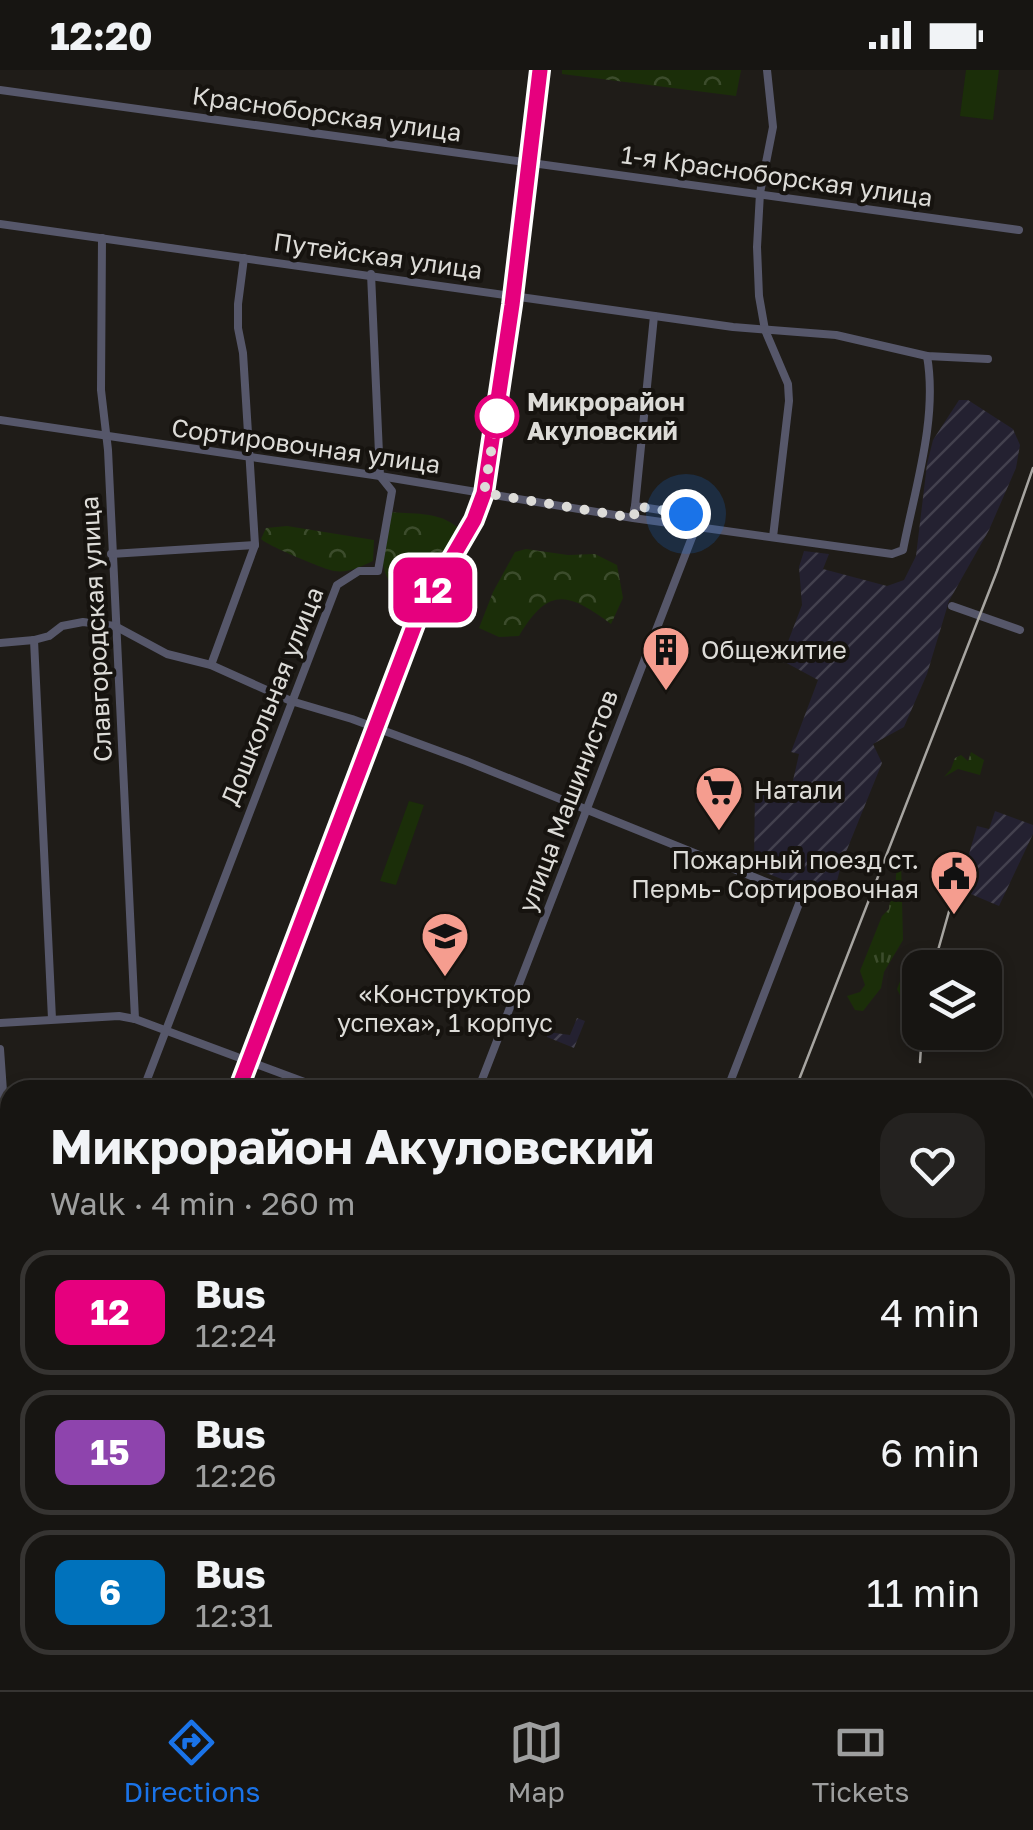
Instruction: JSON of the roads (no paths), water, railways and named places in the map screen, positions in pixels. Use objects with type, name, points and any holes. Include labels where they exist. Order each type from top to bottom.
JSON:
[{"type":"main road","points":[[242,1080],[418,616],[474,520],[484,493],[540,74]]},
{"type":"street","points":[[766,70],[773,127],[760,193],[757,246],[765,330],[788,384],[789,401],[773,537]]},
{"type":"street","name":"Красноборская улица","points":[[0,90],[530,161]]},
{"type":"street","name":"1-я Красноборская улица","points":[[530,161],[1020,230]]},
{"type":"street","name":"Путейская улица","points":[[0,224],[654,316],[836,335],[928,356],[988,358]]},
{"type":"street","name":"Славгородская улица","points":[[102,238],[102,390],[135,1019]]},
{"type":"street","points":[[212,665],[255,544],[244,353],[238,328],[244,258]]},
{"type":"street","name":"Дошкольная улица","points":[[146,1080],[337,585],[359,571],[378,570],[392,491],[380,476],[370,274]]},
{"type":"street","points":[[634,518],[654,316]]},
{"type":"street","name":"Сортировочная улица","points":[[0,420],[892,554],[903,550],[928,421],[932,380],[928,356]]},
{"type":"street","points":[[635,506],[686,514]]},
{"type":"street","name":"улица Машинистов","points":[[482,1080],[696,527]]},
{"type":"street","points":[[111,554],[255,544]]},
{"type":"street","points":[[952,606],[1020,630]]},
{"type":"street","points":[[0,642],[34,640],[49,636],[62,626],[83,622],[115,626],[167,654],[212,665],[291,701],[375,727],[796,894],[800,901],[731,1080]]},
{"type":"street","points":[[34,640],[52,1019]]},
{"type":"street","points":[[0,1023],[119,1016],[135,1019],[299,1080]]},
{"type":"street","points":[[0,1049],[2,1080]]},
{"type":"railway","points":[[799,1080],[997,571],[1033,468]]},
{"type":"railway","points":[[938,950],[965,855]]},
{"type":"railway","points":[[920,1062],[921,1050]]},
{"type":"place","name":"Микрорайон Акуловский","points":[[497,416]]},
{"type":"place","name":"Общежитие","points":[[666,692]]},
{"type":"place","name":"Натали","points":[[719,832]]},
{"type":"place","name":"Пожарный поезд ст. Пермь- Сортировочная","points":[[954,916]]},
{"type":"place","name":"«Конструктор успеха», 1 корпус","points":[[445,978]]}]
